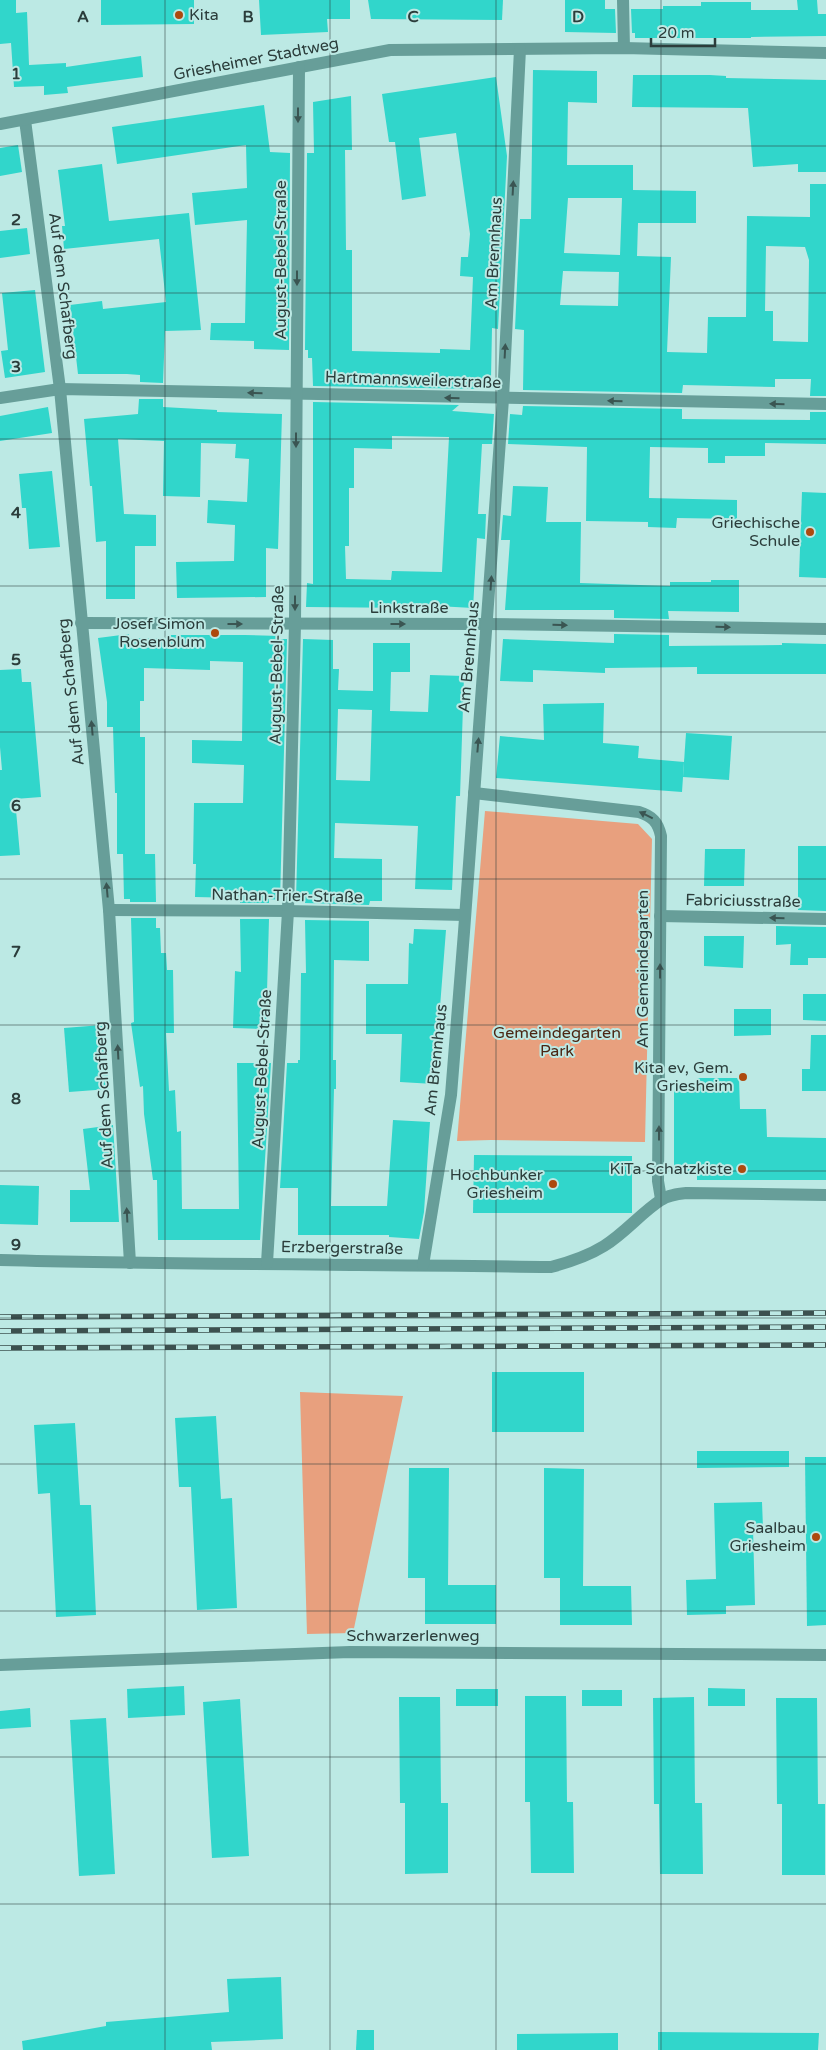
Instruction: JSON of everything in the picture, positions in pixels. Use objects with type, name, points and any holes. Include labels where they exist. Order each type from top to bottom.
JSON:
[{"type":"street","points":[[623,0],[624,48]]},
{"type":"street","name":"Am Brennhaus","points":[[422,1265],[450,1095],[465,915],[488,624],[503,399],[520,48]]},
{"type":"street","name":"Griesheimer Stadtweg","points":[[0,124],[390,50],[624,48],[826,53]]},
{"type":"street","name":"August-Bebel-Straße","points":[[267,1263],[288,911],[295,624],[298,67]]},
{"type":"street","name":"Auf dem Schafberg","points":[[25,120],[60,389],[109,910],[130,1263]]},
{"type":"street","name":"Hartmannsweilerstraße","points":[[0,398],[60,389],[826,404]]},
{"type":"street","name":"Linkstraße","points":[[82,623],[488,624],[826,629]]},
{"type":"street","name":"Am Gemeindegarten","points":[[474,793],[639,812],[648,814],[659,827],[661,836],[658,1181],[661,1199]]},
{"type":"street","name":"Nathan-Trier-Straße","points":[[109,910],[288,911],[465,915]]},
{"type":"street","name":"Fabriciusstraße","points":[[660,916],[826,918]]},
{"type":"street","points":[[661,1199],[687,1193],[826,1195]]},
{"type":"street","name":"Erzbergerstraße","points":[[0,1260],[551,1267],[577,1260],[605,1246],[633,1225],[661,1199]]},
{"type":"street","name":"Schwarzerlenweg","points":[[0,1665],[350,1652],[826,1655]]},
{"type":"green space","name":"Gemeindegarten Park","points":[[485,811],[638,824],[652,839],[645,1142],[457,1141]]},
{"type":"green space","points":[[300,1392],[403,1396],[353,1633],[307,1634]]},
{"type":"building","points":[[0,0],[16,0],[16,13],[27,12],[29,65],[66,63],[66,67],[141,56],[143,77],[67,87],[68,93],[44,95],[44,86],[14,87],[11,43],[0,44]]},
{"type":"building","points":[[101,0],[194,0],[194,24],[101,25]]},
{"type":"building","points":[[259,0],[350,0],[350,19],[327,19],[328,32],[261,35]]},
{"type":"building","points":[[368,0],[503,0],[502,20],[371,19]]},
{"type":"building","points":[[565,0],[605,0],[605,9],[615,9],[616,33],[565,32]]},
{"type":"building","points":[[797,0],[817,0],[818,14],[826,14],[826,36],[635,38],[635,33],[632,33],[631,9],[663,9],[663,6],[701,6],[701,2],[751,2],[751,10],[798,10]]},
{"type":"building","points":[[533,70],[597,71],[597,103],[568,102],[567,165],[633,165],[633,190],[696,191],[696,223],[638,223],[637,256],[671,257],[667,352],[707,353],[708,317],[746,317],[747,216],[810,217],[810,184],[826,184],[826,396],[810,396],[811,379],[775,379],[775,387],[683,385],[682,393],[523,390],[524,330],[515,329],[520,219],[531,219]],"holes":[[[568,198],[622,198],[620,255],[564,253]],[[766,246],[805,247],[809,260],[808,342],[773,341],[773,311],[765,311]],[[563,271],[619,272],[618,306],[560,305]]]},
{"type":"building","points":[[633,75],[710,75],[726,76],[726,78],[826,80],[826,172],[798,172],[798,164],[753,167],[748,108],[632,107]]},
{"type":"building","points":[[496,77],[507,156],[498,329],[492,328],[491,378],[478,389],[313,386],[312,358],[308,358],[308,350],[305,350],[307,153],[314,153],[313,102],[351,96],[352,150],[345,150],[346,250],[352,250],[352,351],[440,353],[440,349],[470,350],[473,277],[460,276],[461,257],[468,257],[470,234],[456,133],[419,138],[426,196],[402,200],[395,142],[389,142],[382,94]]},
{"type":"building","points":[[264,105],[270,152],[290,153],[289,350],[254,349],[254,341],[210,340],[211,323],[245,323],[247,220],[195,225],[192,193],[247,188],[246,145],[117,164],[112,127]]},
{"type":"building","points":[[18,145],[22,172],[0,176],[0,148]]},
{"type":"building","points":[[102,164],[109,221],[189,213],[201,330],[165,331],[163,383],[140,382],[140,375],[78,374],[70,305],[102,301],[103,309],[166,302],[159,239],[64,249],[62,226],[65,226],[58,170]]},
{"type":"building","points":[[27,228],[30,254],[0,258],[0,231]]},
{"type":"building","points":[[35,290],[45,372],[5,378],[1,351],[8,350],[2,293]]},
{"type":"building","points":[[139,399],[163,399],[163,407],[217,410],[217,412],[282,414],[278,549],[266,548],[266,597],[177,598],[176,562],[234,561],[235,525],[207,523],[208,500],[247,502],[249,459],[235,458],[236,444],[201,443],[200,497],[163,496],[164,441],[118,439],[124,514],[156,515],[156,546],[135,546],[135,599],[106,599],[106,541],[96,542],[84,419],[138,414]]},
{"type":"building","points":[[313,402],[459,405],[452,411],[494,414],[492,444],[482,444],[478,514],[486,514],[485,539],[477,538],[473,608],[419,605],[419,608],[306,607],[307,583],[313,584]],"holes":[[[392,436],[449,437],[442,572],[392,571],[391,580],[346,579],[345,546],[349,546],[349,488],[354,488],[354,448],[392,449]]]},
{"type":"building","points":[[523,406],[682,409],[682,419],[810,420],[810,412],[826,412],[826,444],[765,443],[765,456],[725,456],[725,463],[708,463],[708,448],[650,447],[649,498],[737,500],[737,519],[677,518],[676,528],[648,527],[648,522],[586,521],[587,447],[508,444],[510,414],[522,415]]},
{"type":"building","points":[[48,407],[52,433],[0,441],[0,416]]},
{"type":"building","points":[[52,471],[60,547],[29,549],[26,508],[22,508],[19,474]]},
{"type":"building","points":[[513,486],[548,487],[546,522],[581,522],[580,583],[670,586],[670,582],[739,580],[739,612],[668,611],[669,619],[614,618],[614,610],[505,610],[510,540],[501,540],[503,515],[511,516]]},
{"type":"building","name":"Griechische Schule","points":[[802,492],[826,493],[826,578],[799,577]]},
{"type":"building","points":[[129,634],[129,638],[168,638],[168,635],[244,635],[280,636],[280,639],[287,639],[280,900],[269,899],[269,903],[240,903],[240,898],[195,897],[196,864],[193,864],[194,803],[243,803],[244,765],[192,763],[192,740],[242,741],[243,662],[210,661],[210,670],[144,668],[144,701],[140,701],[140,737],[145,737],[145,854],[155,854],[156,902],[130,902],[130,899],[124,899],[123,854],[117,854],[117,793],[115,793],[113,727],[107,727],[107,702],[98,638]]},
{"type":"building","points":[[614,634],[669,635],[669,646],[782,645],[782,643],[826,644],[826,674],[697,674],[697,667],[605,668],[605,673],[533,670],[533,682],[500,681],[503,639],[614,643]]},
{"type":"building","points":[[303,639],[333,640],[333,669],[339,669],[338,690],[373,691],[373,643],[410,643],[410,672],[391,672],[390,711],[428,712],[430,675],[464,676],[460,796],[456,796],[452,890],[415,889],[418,826],[335,823],[334,858],[382,859],[382,901],[370,901],[369,905],[305,903],[305,900],[296,900]],"holes":[[[338,709],[372,710],[370,781],[336,780]]]},
{"type":"building","points":[[21,669],[22,682],[31,682],[41,797],[15,799],[20,855],[0,856],[0,770],[2,770],[0,747],[0,670]]},
{"type":"building","points":[[604,703],[603,743],[639,746],[638,758],[684,762],[682,792],[496,778],[500,736],[544,740],[543,704]]},
{"type":"building","points":[[686,733],[732,736],[729,780],[683,777]]},
{"type":"building","points":[[798,846],[826,846],[826,911],[798,910]]},
{"type":"building","points":[[705,849],[745,849],[744,886],[704,886]]},
{"type":"building","points":[[131,918],[156,918],[156,928],[160,928],[161,953],[166,953],[167,970],[173,970],[174,1033],[166,1033],[169,1091],[175,1090],[177,1132],[181,1131],[182,1209],[239,1209],[237,1063],[271,1063],[260,1240],[158,1240],[157,1180],[153,1180],[144,1114],[143,1086],[140,1087],[131,1023],[134,1022]]},
{"type":"building","points":[[240,919],[269,919],[266,1029],[233,1028],[235,971],[241,972]]},
{"type":"building","points":[[305,920],[369,921],[369,961],[334,960],[333,1060],[336,1060],[336,1089],[334,1089],[331,1206],[387,1206],[393,1120],[430,1122],[424,1212],[419,1239],[389,1237],[389,1235],[298,1235],[298,1188],[280,1188],[287,1063],[298,1063],[298,1060],[300,1060],[301,973],[306,973]]},
{"type":"building","points":[[776,926],[826,927],[826,958],[808,958],[808,965],[790,965],[791,944],[776,945]]},
{"type":"building","points":[[414,929],[446,930],[434,1084],[400,1082],[402,1034],[366,1034],[366,984],[408,984],[409,943],[413,944]]},
{"type":"building","points":[[704,936],[744,936],[743,968],[704,966]]},
{"type":"building","points":[[803,994],[826,994],[826,1021],[803,1020]]},
{"type":"building","points":[[734,1009],[771,1009],[771,1035],[734,1036]]},
{"type":"building","points":[[102,1025],[109,1089],[69,1092],[64,1028]]},
{"type":"building","points":[[811,1035],[826,1035],[826,1091],[802,1091],[802,1069],[810,1069]]},
{"type":"building","points":[[697,1078],[739,1078],[740,1109],[766,1109],[767,1137],[826,1138],[826,1180],[697,1180],[697,1171],[674,1171],[674,1087],[697,1087]]},
{"type":"building","points":[[113,1125],[119,1222],[70,1222],[70,1190],[90,1190],[83,1129]]},
{"type":"building","name":"Hochbunker Griesheim","points":[[474,1155],[632,1156],[632,1213],[473,1213]]},
{"type":"building","points":[[0,1185],[39,1186],[38,1225],[0,1224]]},
{"type":"building","points":[[492,1372],[584,1372],[584,1432],[492,1432]]},
{"type":"building","points":[[216,1416],[221,1499],[232,1498],[237,1608],[197,1610],[191,1487],[179,1487],[175,1418]]},
{"type":"building","points":[[75,1423],[80,1505],[91,1505],[96,1615],[56,1617],[50,1493],[38,1494],[34,1425]]},
{"type":"building","points":[[697,1451],[789,1451],[789,1467],[697,1468]]},
{"type":"building","name":"Saalbau Griesheim","points":[[805,1457],[826,1457],[826,1625],[807,1626]]},
{"type":"building","points":[[409,1468],[449,1468],[448,1585],[496,1585],[496,1624],[425,1624],[425,1578],[408,1578]]},
{"type":"building","points":[[544,1468],[584,1469],[583,1586],[631,1586],[632,1625],[560,1625],[560,1578],[544,1578]]},
{"type":"building","points":[[762,1502],[763,1528],[753,1528],[755,1605],[726,1606],[726,1614],[687,1615],[686,1580],[716,1579],[714,1503]]},
{"type":"building","points":[[184,1686],[185,1715],[128,1718],[127,1689]]},
{"type":"building","points":[[708,1688],[745,1689],[745,1706],[708,1706]]},
{"type":"building","points":[[456,1689],[498,1689],[498,1706],[456,1706]]},
{"type":"building","points":[[582,1690],[622,1690],[622,1706],[582,1706]]},
{"type":"building","points":[[525,1696],[566,1696],[567,1802],[573,1802],[574,1873],[531,1873],[530,1802],[525,1802]]},
{"type":"building","points":[[399,1697],[440,1697],[441,1803],[448,1803],[448,1873],[405,1874],[405,1803],[400,1803]]},
{"type":"building","points":[[694,1697],[695,1803],[702,1803],[703,1874],[660,1874],[659,1804],[654,1804],[653,1698]]},
{"type":"building","points":[[776,1698],[817,1698],[818,1804],[825,1804],[825,1875],[782,1875],[782,1804],[777,1804]]},
{"type":"building","points":[[240,1699],[249,1856],[212,1858],[203,1702]]},
{"type":"building","points":[[30,1708],[31,1727],[0,1729],[0,1711]]},
{"type":"building","points":[[106,1718],[115,1874],[79,1876],[70,1720]]},
{"type":"building","points":[[281,1977],[283,2039],[211,2042],[212,2050],[23,2050],[22,2041],[106,2026],[106,2022],[229,2012],[227,1979]]},
{"type":"building","points":[[357,2030],[374,2030],[374,2050],[356,2050]]},
{"type":"building","points":[[658,2032],[819,2033],[818,2050],[658,2050]]},
{"type":"building","points":[[618,2033],[618,2050],[517,2050],[517,2034]]},
{"type":"railway","points":[[0,1317],[826,1313]]},
{"type":"railway","points":[[0,1331],[826,1327]]},
{"type":"railway","points":[[0,1348],[826,1345]]},
{"type":"place","name":"Kita","points":[[179,15]]},
{"type":"place","name":"Griechische Schule","points":[[810,532]]},
{"type":"place","name":"Josef Simon Rosenblum","points":[[215,633]]},
{"type":"place","name":"Kita ev, Gem. Griesheim","points":[[743,1077]]},
{"type":"place","name":"KiTa Schatzkiste","points":[[742,1169]]},
{"type":"place","name":"Hochbunker Griesheim","points":[[553,1184]]},
{"type":"place","name":"Saalbau Griesheim","points":[[816,1537]]}]
